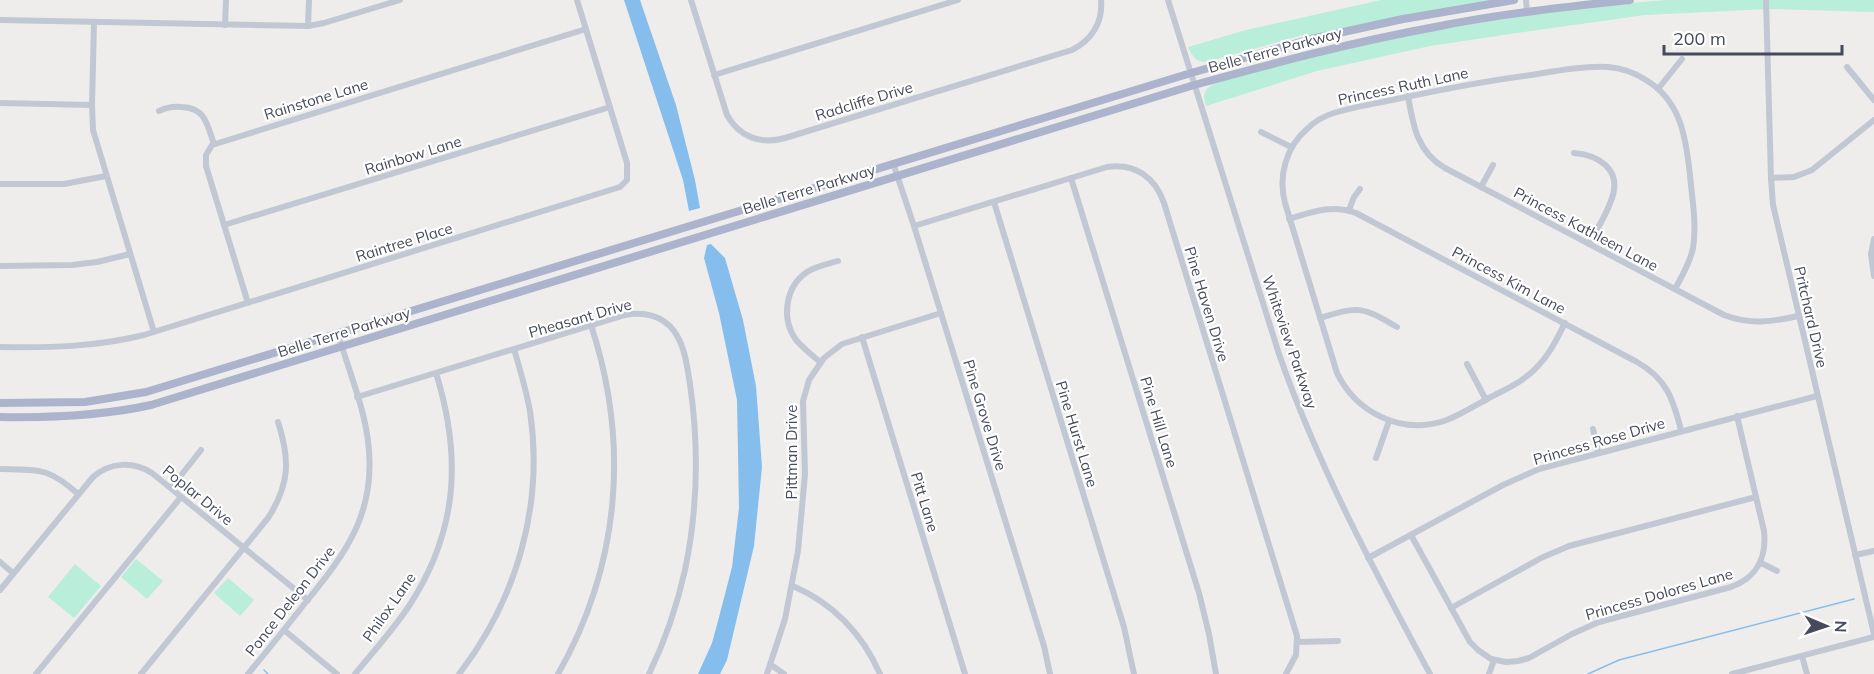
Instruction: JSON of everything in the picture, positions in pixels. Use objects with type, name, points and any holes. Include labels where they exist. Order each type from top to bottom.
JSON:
[{"type":"main road","name":"Belle Terre Parkway","points":[[0,404],[73,403],[129,396],[178,383],[1191,73],[1311,39],[1403,19],[1514,0]]},
{"type":"main road","name":"Belle Terre Parkway","points":[[0,417],[76,417],[136,408],[342,347],[1194,85],[1274,63],[1437,26],[1527,12],[1630,0]]},
{"type":"street","points":[[225,25],[226,0]]},
{"type":"street","points":[[308,26],[309,0]]},
{"type":"street","points":[[0,20],[308,26],[400,0]]},
{"type":"street","name":"Raintree Place","points":[[0,347],[88,346],[154,332],[620,187],[627,180],[628,168],[577,0]]},
{"type":"street","name":"Radcliffe Drive","points":[[691,0],[727,115],[743,134],[766,141],[779,140],[1072,50],[1085,42],[1094,31],[1100,18],[1101,0]]},
{"type":"street","points":[[714,75],[958,0]]},
{"type":"street","name":"Whiteview Parkway","points":[[1168,0],[1290,384],[1330,481],[1368,558],[1431,674]]},
{"type":"street","points":[[1526,0],[1527,12]]},
{"type":"street","name":"Pritchard Drive","points":[[1766,0],[1773,205],[1874,636]]},
{"type":"street","points":[[94,22],[93,130],[154,332]]},
{"type":"street","name":"Rainstone Lane","points":[[214,144],[586,29]]},
{"type":"street","points":[[1658,88],[1682,59]]},
{"type":"street","name":"Princess Ruth Lane","points":[[1565,323],[1546,357],[1536,368],[1520,381],[1455,417],[1439,423],[1410,425],[1389,421],[1364,407],[1349,393],[1335,368],[1289,219],[1282,184],[1291,147],[1308,128],[1328,115],[1408,96],[1512,78],[1597,67],[1616,68],[1630,72],[1658,88],[1675,109],[1684,130],[1694,215],[1694,236],[1692,252],[1675,289]]},
{"type":"street","points":[[1847,67],[1874,100]]},
{"type":"street","name":"Princess Kathleen Lane","points":[[1408,96],[1416,135],[1425,151],[1440,165],[1724,315],[1744,321],[1775,321],[1798,316]]},
{"type":"street","points":[[0,103],[92,105]]},
{"type":"street","points":[[159,111],[174,106],[195,108],[203,116],[214,144],[207,152],[205,162],[248,303]]},
{"type":"street","name":"Rainbow Lane","points":[[224,225],[610,107]]},
{"type":"street","points":[[1771,178],[1794,177],[1812,170],[1874,120]]},
{"type":"street","points":[[1261,132],[1291,147]]},
{"type":"street","points":[[1574,153],[1590,155],[1600,160],[1614,181],[1612,199],[1589,244]]},
{"type":"street","name":"Pine Grove Drive","points":[[893,163],[1044,645],[1050,674]]},
{"type":"street","points":[[1481,187],[1493,165]]},
{"type":"street","name":"Pine Haven Drive","points":[[914,226],[1107,167],[1126,167],[1137,170],[1148,177],[1161,194],[1298,642]]},
{"type":"street","points":[[0,184],[64,184],[106,176]]},
{"type":"street","name":"Pine Hill Lane","points":[[1071,178],[1203,608],[1216,674]]},
{"type":"street","points":[[1349,210],[1354,196],[1360,189]]},
{"type":"street","name":"Pine Hurst Lane","points":[[994,202],[1124,627],[1134,674]]},
{"type":"street","name":"Princess Kim Lane","points":[[1289,219],[1324,209],[1349,210],[1642,364],[1666,387],[1681,430]]},
{"type":"street","points":[[1874,239],[1871,254],[1874,276]]},
{"type":"street","points":[[0,266],[72,266],[130,254]]},
{"type":"street","points":[[820,362],[802,347],[794,336],[788,321],[788,303],[794,287],[804,275],[816,268],[838,261]]},
{"type":"street","points":[[1320,318],[1346,310],[1360,309],[1397,327]]},
{"type":"street","name":"Pheasant Drive","points":[[357,397],[634,313],[659,318],[669,325],[678,336],[683,349],[689,377],[694,417],[695,496],[684,572],[673,614],[650,674]]},
{"type":"street","name":"Pittman Drive","points":[[767,674],[793,586],[804,502],[803,400],[809,380],[820,362],[839,346],[941,313]]},
{"type":"street","points":[[558,674],[580,630],[594,594],[607,544],[612,506],[615,449],[611,409],[602,359],[591,325]]},
{"type":"street","name":"Ponce Deleon Drive","points":[[248,674],[332,572],[356,529],[365,503],[369,475],[369,446],[338,334]]},
{"type":"street","name":"Pitt Lane","points":[[862,337],[965,674]]},
{"type":"street","points":[[459,674],[483,640],[500,608],[519,561],[528,522],[533,479],[532,430],[527,398],[514,349]]},
{"type":"street","points":[[1467,364],[1486,400]]},
{"type":"street","name":"Philox Lane","points":[[355,674],[396,624],[418,590],[435,556],[444,528],[451,486],[452,445],[446,408],[436,373]]},
{"type":"street","name":"Princess Rose Drive","points":[[1368,558],[1522,476],[1548,465],[1818,396]]},
{"type":"street","points":[[1737,416],[1765,537],[1761,563],[1777,571]]},
{"type":"street","points":[[1376,458],[1389,421]]},
{"type":"street","points":[[141,674],[268,518],[283,490],[287,460],[278,422]]},
{"type":"street","points":[[1593,429],[1598,452]]},
{"type":"street","points":[[171,488],[201,450]]},
{"type":"street","name":"Poplar Drive","points":[[0,590],[93,477],[100,471],[123,464],[145,469],[171,488],[308,600]]},
{"type":"street","points":[[0,469],[45,471],[61,478],[78,494]]},
{"type":"street","points":[[36,674],[181,496]]},
{"type":"street","points":[[1451,608],[1541,558],[1569,546],[1756,497]]},
{"type":"street","points":[[1411,535],[1473,645],[1481,653],[1494,660],[1489,674]]},
{"type":"street","points":[[1855,555],[1874,551]]},
{"type":"street","points":[[0,562],[13,573]]},
{"type":"street","name":"Princess Dolores Lane","points":[[1494,660],[1509,662],[1522,660],[1599,622],[1731,587],[1746,580],[1761,563]]},
{"type":"street","points":[[793,586],[818,598],[844,619],[864,643],[880,674]]},
{"type":"street","points":[[284,630],[337,674]]},
{"type":"street","points":[[1732,674],[1874,636]]},
{"type":"street","points":[[1286,674],[1294,659],[1298,642],[1338,641]]},
{"type":"street","points":[[1802,656],[1807,674]]},
{"type":"street","points":[[771,665],[784,674]]},
{"type":"green space","points":[[1381,0],[1493,0],[1305,38],[1303,35],[1206,62],[1197,59],[1188,47],[1246,30]]},
{"type":"green space","points":[[1666,0],[1874,0],[1874,12],[1769,9],[1645,15],[1430,46],[1317,71],[1206,106],[1204,100],[1205,91],[1220,82],[1353,47],[1509,18],[1587,7]]},
{"type":"green space","points":[[136,559],[163,581],[147,599],[121,577]]},
{"type":"green space","points":[[75,564],[101,586],[74,618],[48,597]]},
{"type":"green space","points":[[228,578],[254,600],[240,616],[214,593]]},
{"type":"water","points":[[624,0],[640,0],[676,105],[700,208],[689,211],[683,180]]},
{"type":"water","points":[[711,244],[725,258],[743,320],[756,386],[762,467],[754,546],[727,660],[720,674],[698,674],[712,643],[732,567],[739,508],[737,400],[719,313],[704,258],[707,245]]},
{"type":"waterway","points":[[1588,674],[1619,660],[1854,599]]},
{"type":"waterway","points":[[264,670],[268,674]]}]
